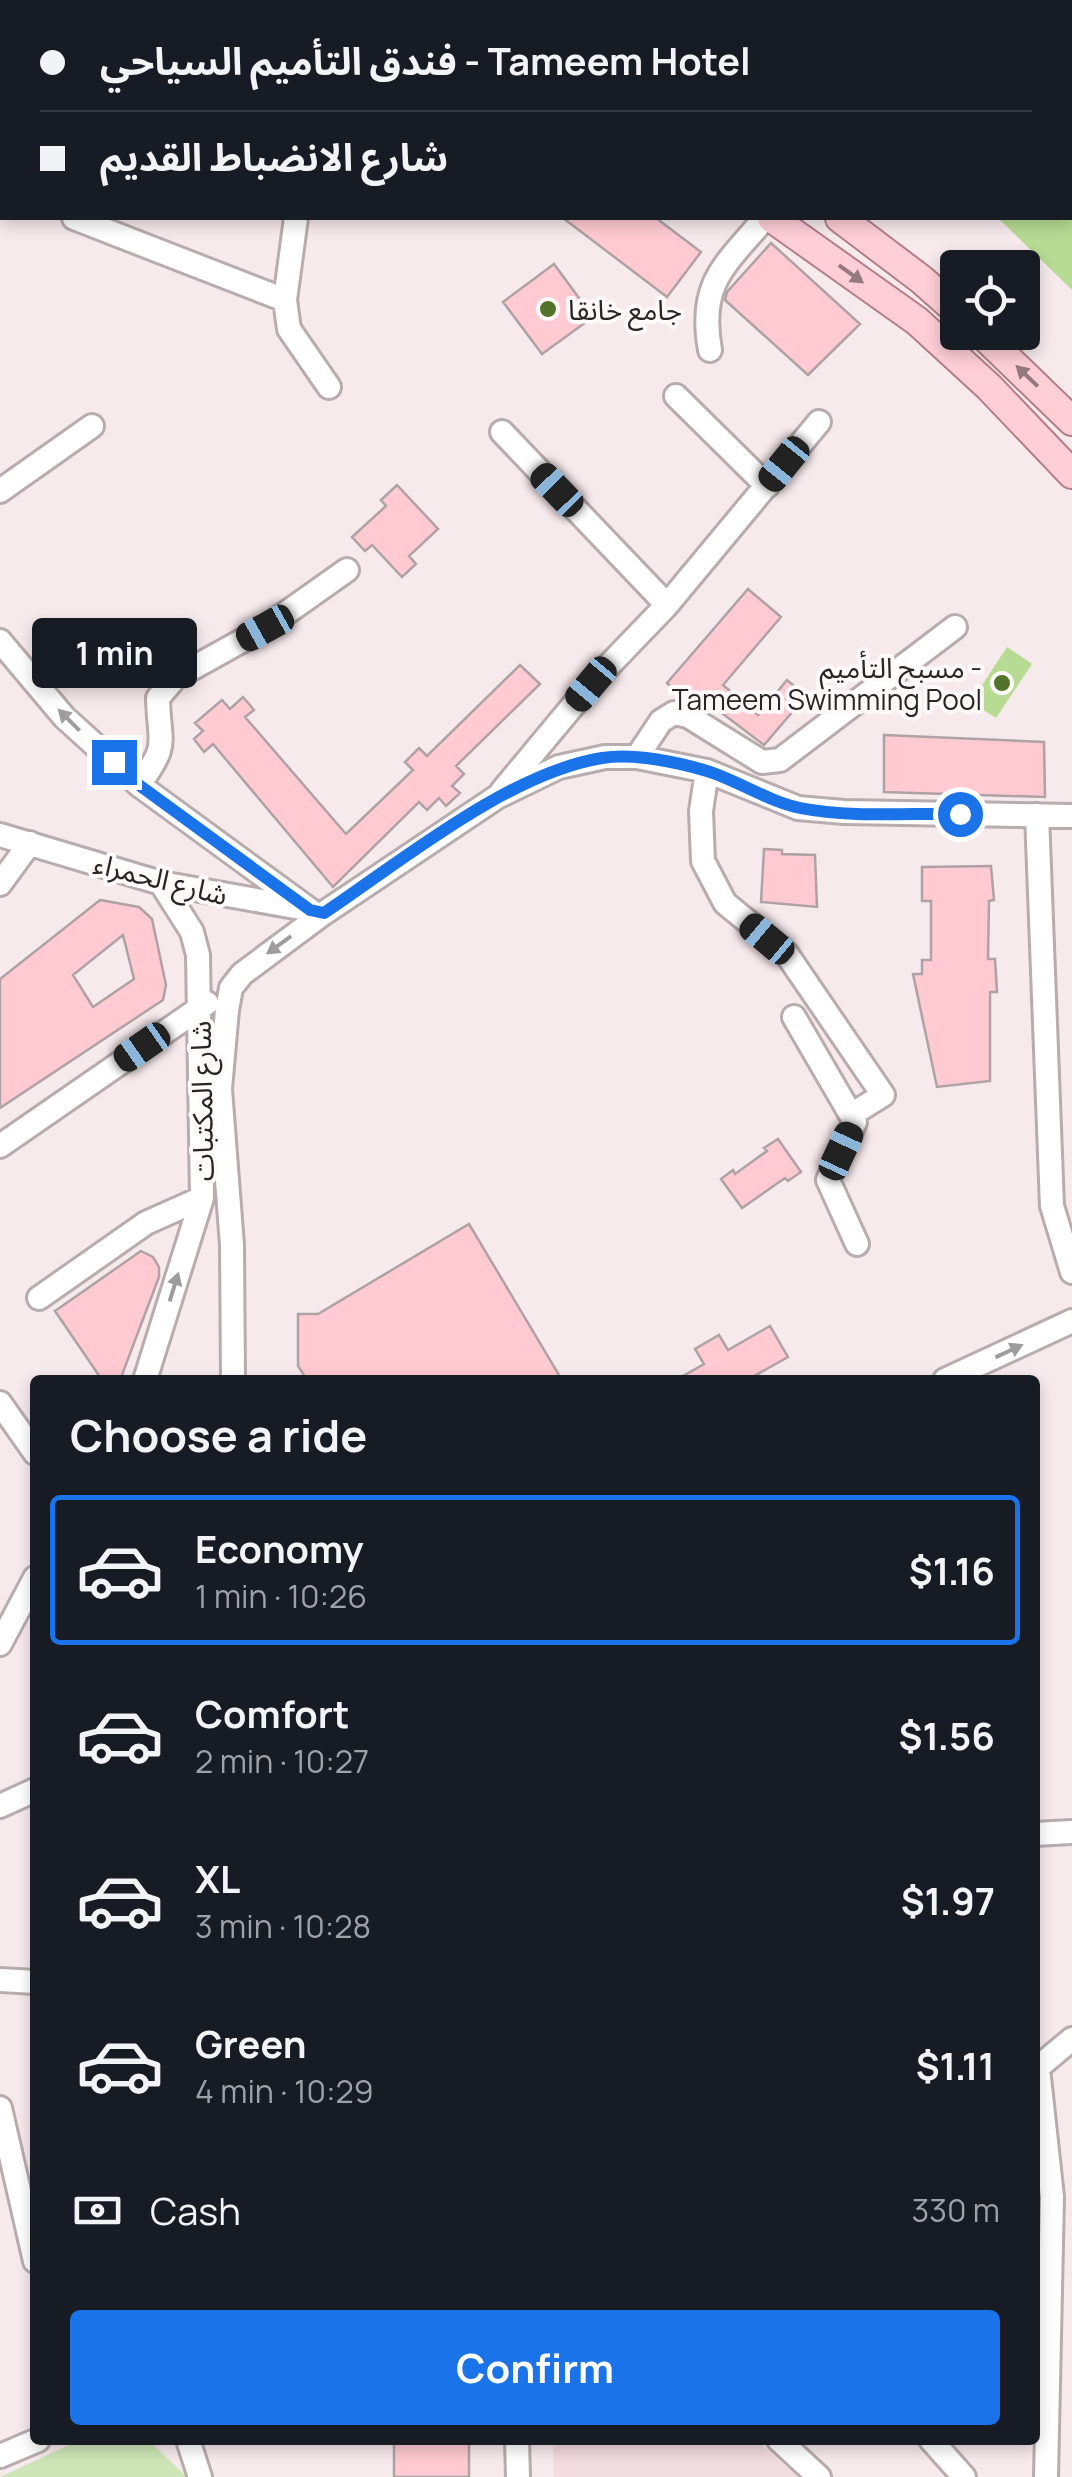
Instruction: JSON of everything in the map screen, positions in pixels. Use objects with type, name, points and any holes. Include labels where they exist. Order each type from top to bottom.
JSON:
[{"type":"main road","points":[[771,220],[940,340],[1072,474]]},
{"type":"main road","points":[[843,220],[940,296]]},
{"type":"main road","points":[[999,350],[1072,421]]},
{"type":"street","points":[[79,220],[286,300]]},
{"type":"street","points":[[296,220],[286,300],[288,329],[330,388]]},
{"type":"street","points":[[710,350],[705,322],[708,291],[766,220]]},
{"type":"street","points":[[676,396],[767,486]]},
{"type":"street","points":[[497,797],[591,684],[667,606],[819,422]]},
{"type":"street","points":[[0,491],[92,426]]},
{"type":"street","points":[[502,432],[667,606]]},
{"type":"street","points":[[139,785],[157,760],[164,736],[158,698],[175,678],[265,628],[347,570]]},
{"type":"street","points":[[636,758],[661,721],[674,713],[688,716],[762,762],[780,760],[955,626]]},
{"type":"street","points":[[0,641],[64,717],[139,785],[317,912]]},
{"type":"street","points":[[0,1146],[237,981],[317,912],[497,797],[559,768],[605,757],[636,758],[707,771],[798,808],[1072,816]]},
{"type":"street","points":[[707,771],[701,811],[703,861],[725,904],[786,954],[883,1095],[851,1115]]},
{"type":"street","points":[[1037,815],[1052,1206],[1072,1272]]},
{"type":"street","name":"شارع الحمراء","points":[[0,835],[160,883],[317,912]]},
{"type":"street","points":[[0,884],[30,843]]},
{"type":"street","name":"شارع المكتبات","points":[[147,1375],[202,1198],[198,955],[192,932],[160,883]]},
{"type":"street","name":"شارع المكتبات","points":[[233,1375],[232,1245],[220,1090],[224,1031],[237,981]]},
{"type":"street","points":[[794,1017],[854,1122],[828,1180],[857,1244]]},
{"type":"street","points":[[39,1298],[146,1223],[202,1198]]},
{"type":"street","points":[[974,1374],[1072,1321]]},
{"type":"street","points":[[0,1403],[30,1446]]},
{"type":"street","points":[[5,1634],[30,1587]]},
{"type":"street","points":[[5,1634],[30,1625]]},
{"type":"street","points":[[0,1806],[30,1792]]},
{"type":"street","points":[[1040,1834],[1072,1832]]},
{"type":"street","points":[[0,1980],[30,1982]]},
{"type":"street","points":[[1040,2066],[1072,2039]]},
{"type":"street","points":[[1040,2089],[1062,2200],[1046,2477]]},
{"type":"street","points":[[0,2108],[26,2179],[30,2216]]},
{"type":"street","points":[[0,2456],[30,2443]]},
{"type":"street","points":[[190,2445],[200,2477]]},
{"type":"street","points":[[517,2445],[518,2477]]},
{"type":"street","points":[[785,2445],[820,2477]]},
{"type":"street","points":[[936,2445],[964,2477]]},
{"type":"shaded area","points":[[1000,220],[1072,220],[1072,290],[1040,259],[1040,250],[1031,250]]},
{"type":"shaded area","name":"مسبح التأميم - Tameem Swimming Pool","points":[[1007,647],[1032,664],[996,718],[971,702]]},
{"type":"shaded area","points":[[69,2445],[153,2445],[187,2477],[0,2477]]},
{"type":"shaded area","points":[[553,2445],[762,2445],[798,2477],[554,2477]]},
{"type":"building","points":[[566,220],[659,220],[701,252],[667,297]]},
{"type":"building","points":[[771,243],[860,324],[808,375],[725,300],[727,292]]},
{"type":"building","name":"جامع خانقا","points":[[554,264],[593,317],[542,354],[503,302]]},
{"type":"building","points":[[397,485],[438,529],[409,556],[416,564],[402,577],[372,545],[365,551],[352,537],[386,506],[381,500]]},
{"type":"building","points":[[748,589],[781,617],[723,685],[758,715],[787,680],[806,696],[764,745],[706,701],[701,707],[667,683]]},
{"type":"building","points":[[520,665],[540,684],[456,766],[464,774],[452,786],[460,793],[446,806],[439,798],[427,810],[419,802],[333,887],[213,744],[204,752],[194,739],[203,731],[195,723],[222,700],[230,709],[243,697],[254,710],[245,717],[346,834],[413,770],[405,762],[419,748],[427,756]]},
{"type":"building","points":[[884,735],[1044,742],[1045,797],[884,792]]},
{"type":"building","points":[[764,849],[815,855],[817,907],[761,902]]},
{"type":"building","points":[[991,866],[994,900],[989,901],[988,959],[995,959],[997,992],[990,992],[990,1081],[937,1087],[913,974],[922,974],[922,960],[931,960],[931,901],[922,901],[922,867]]},
{"type":"building","points":[[100,900],[139,907],[152,919],[166,985],[163,1000],[0,1108],[0,979]],"holes":[[[123,935],[134,979],[93,1007],[73,975]]]},
{"type":"building","points":[[778,1139],[801,1172],[788,1181],[785,1178],[742,1208],[721,1179],[733,1170],[735,1174]]},
{"type":"building","points":[[469,1224],[559,1375],[304,1375],[298,1366],[298,1314],[318,1314]]},
{"type":"building","points":[[141,1251],[153,1257],[159,1267],[159,1277],[122,1375],[99,1375],[55,1311]]},
{"type":"building","points":[[770,1326],[788,1357],[756,1375],[685,1375],[704,1364],[695,1349],[719,1335],[728,1350]]},
{"type":"building","points":[[394,2445],[469,2445],[469,2477],[394,2477]]},
{"type":"place","name":"جامع خانقا","points":[[548,309]]},
{"type":"place","name":"مسبح التأميم - Tameem Swimming Pool","points":[[1002,683]]},
{"type":"route","points":[[114,762],[139,785],[310,910],[324,913],[497,797],[559,768],[605,757],[636,758],[707,771],[798,808],[960,814]]}]
